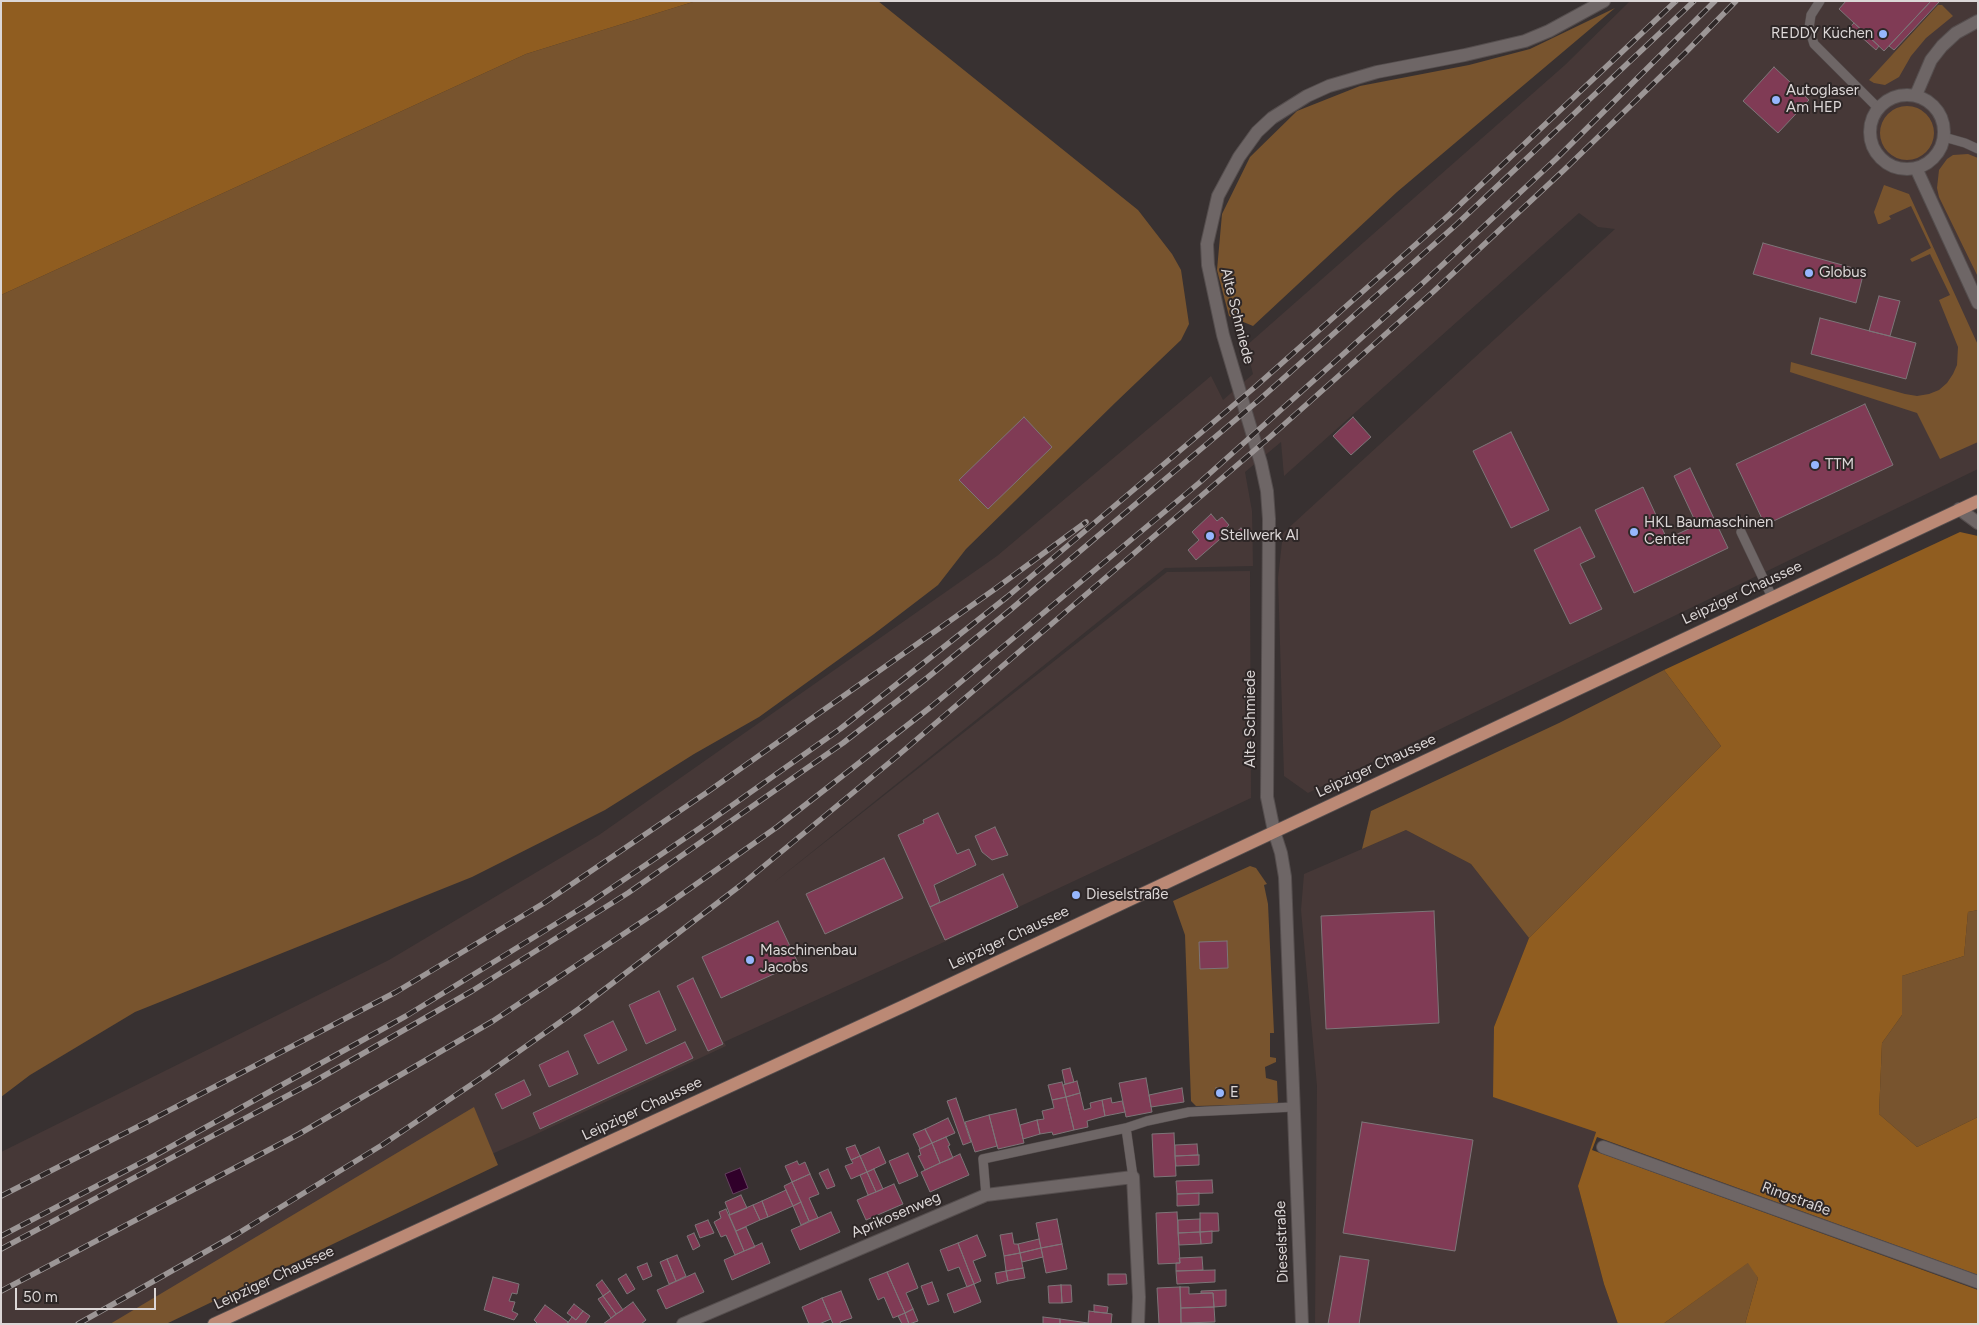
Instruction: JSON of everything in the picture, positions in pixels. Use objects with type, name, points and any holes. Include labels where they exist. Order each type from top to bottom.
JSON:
[{"type":"main road","name":"Leipziger Chaussee","points":[[214,1324],[906,1004],[1978,500]]},
{"type":"street","name":"Alte Schmiede","points":[[1274,831],[1267,797],[1270,520],[1267,491],[1261,463],[1223,335],[1211,286],[1207,244],[1218,196],[1239,157],[1257,132],[1279,112],[1306,96],[1329,86],[1377,72],[1465,55],[1525,40],[1558,27],[1604,1]]},
{"type":"street","points":[[1916,95],[1931,60],[1942,46],[1956,33],[1978,21]]},
{"type":"street","points":[[1902,95],[1916,95],[1928,101],[1938,110],[1944,123],[1944,137],[1940,150],[1932,160],[1916,168],[1896,167],[1888,164],[1872,144],[1870,132],[1874,116],[1878,108],[1889,100],[1902,95]]},
{"type":"street","points":[[1916,168],[1978,303]]},
{"type":"street","points":[[1959,509],[1978,523]]},
{"type":"street","name":"Dieselstraße","points":[[1274,831],[1281,853],[1285,877],[1302,1324]]},
{"type":"street","name":"Ringstraße","points":[[1603,1147],[1978,1282]]},
{"type":"street","points":[[1133,1177],[1139,1297],[1138,1324]]},
{"type":"street","name":"Aprikosenweg","points":[[683,1324],[986,1195],[1133,1177]]},
{"type":"lane","points":[[1820,1],[1811,15],[1809,28],[1814,44],[1878,108]]},
{"type":"lane","points":[[1944,137],[1978,149]]},
{"type":"lane","points":[[1741,532],[1772,597]]},
{"type":"lane","points":[[986,1195],[983,1159],[1126,1128],[1147,1121],[1188,1112],[1293,1107]]},
{"type":"lane","points":[[1126,1128],[1133,1177]]},
{"type":"shaded area","points":[[1,1],[696,1],[526,54],[1,295]]},
{"type":"shaded area","points":[[696,1],[878,1],[1138,210],[1172,254],[1181,270],[1189,324],[1181,340],[966,549],[938,585],[759,717],[694,754],[605,810],[472,877],[135,1012],[30,1075],[1,1097],[1,295],[526,54]]},
{"type":"shaded area","points":[[1630,1],[1978,1],[1978,469],[1308,793],[1284,776],[1278,578],[1283,533],[1615,229],[1598,227],[1579,213],[1284,476],[1281,442],[1245,472],[1252,511],[1253,566],[1165,568],[772,884],[1167,572],[1250,571],[1251,798],[944,942],[724,1042],[726,1046],[530,1137],[110,1324],[1,1324],[1,1152],[389,960],[599,835],[997,556],[1211,376],[1223,400],[1253,374],[1246,346],[1565,65]]},
{"type":"shaded area","points":[[1938,5],[1942,5],[1953,16],[1926,38],[1911,56],[1899,77],[1885,85],[1869,80]]},
{"type":"shaded area","points":[[1615,8],[1397,192],[1253,326],[1229,316],[1217,270],[1222,214],[1250,157],[1297,111],[1360,86],[1469,65],[1530,49]]},
{"type":"shaded area","points":[[1907,106],[1926,114],[1934,133],[1926,152],[1907,160],[1888,152],[1880,133],[1888,114]]},
{"type":"shaded area","points":[[1968,154],[1978,158],[1978,277],[1939,197],[1937,188],[1939,170],[1947,159],[1953,155]]},
{"type":"shaded area","points":[[1884,185],[1909,194],[1978,345],[1978,442],[1940,459],[1917,413],[1790,372],[1791,362],[1917,396],[1939,390],[1953,374],[1957,365],[1958,347],[1939,300],[1950,295],[1930,254],[1912,262],[1910,259],[1931,248],[1911,206],[1889,216],[1891,219],[1878,224],[1874,212]]},
{"type":"shaded area","points":[[1960,532],[1978,536],[1978,910],[1968,912],[1964,956],[1902,976],[1902,1015],[1882,1043],[1879,1114],[1917,1147],[1978,1117],[1978,1275],[1597,1137],[1592,1150],[1978,1290],[1978,1324],[1745,1324],[1758,1278],[1748,1263],[1663,1324],[1618,1324],[1604,1284],[1578,1186],[1596,1132],[1493,1097],[1494,1027],[1529,938],[1721,746],[1664,670]]},
{"type":"shaded area","points":[[1664,670],[1721,746],[1529,938],[1471,864],[1406,830],[1362,849],[1371,811],[1559,723]]},
{"type":"shaded area","points":[[1406,830],[1471,864],[1529,938],[1494,1027],[1596,1132],[1578,1186],[1604,1284],[1618,1324],[1315,1324],[1317,1086],[1301,910],[1304,874]]},
{"type":"shaded area","points":[[1250,866],[1256,868],[1267,884],[1264,885],[1268,904],[1274,1033],[1270,1033],[1270,1057],[1276,1058],[1276,1062],[1265,1067],[1266,1078],[1277,1081],[1278,1102],[1276,1104],[1196,1106],[1191,1101],[1185,935],[1173,901]]},
{"type":"shaded area","points":[[1978,910],[1978,1117],[1917,1147],[1879,1114],[1882,1043],[1902,1015],[1902,976],[1964,956],[1968,912]]},
{"type":"shaded area","points":[[474,1107],[498,1165],[166,1324],[110,1324]]},
{"type":"shaded area","points":[[740,1168],[748,1188],[733,1194],[725,1174]]},
{"type":"shaded area","points":[[1749,1262],[1758,1278],[1745,1324],[1663,1324]]},
{"type":"building","name":"REDDY Küchen","points":[[1846,1],[1931,1],[1884,51],[1839,9]]},
{"type":"building","points":[[1931,1],[1940,1],[1894,50],[1889,46]]},
{"type":"building","points":[[1854,23],[1879,46],[1876,50],[1850,27]]},
{"type":"building","name":"Autoglaser Am HEP","points":[[1774,67],[1809,100],[1778,133],[1743,101]]},
{"type":"building","name":"Globus","points":[[1763,243],[1864,271],[1856,303],[1753,274]]},
{"type":"building","points":[[1879,296],[1900,301],[1890,336],[1869,331]]},
{"type":"building","points":[[1820,318],[1916,343],[1906,379],[1811,354]]},
{"type":"building","name":"TTM","points":[[1865,404],[1893,465],[1765,525],[1736,464]]},
{"type":"building","points":[[1024,417],[1052,447],[988,509],[959,480]]},
{"type":"building","points":[[1353,417],[1371,437],[1351,455],[1333,436]]},
{"type":"building","points":[[1511,432],[1549,510],[1511,528],[1473,451]]},
{"type":"building","name":"HKL Baumaschinen Center","points":[[1690,468],[1728,548],[1634,593],[1595,510],[1643,487],[1667,539],[1697,525],[1674,476]]},
{"type":"building","name":"Stellwerk Al","points":[[1211,514],[1217,521],[1222,517],[1229,525],[1225,529],[1227,533],[1196,560],[1188,550],[1199,540],[1192,532]]},
{"type":"building","points":[[1580,527],[1595,557],[1580,564],[1602,609],[1570,624],[1534,550]]},
{"type":"building","points":[[1241,528],[1247,535],[1241,540],[1235,533]]},
{"type":"building","points":[[938,813],[957,854],[969,849],[976,865],[934,885],[940,902],[930,907],[898,835],[924,823],[923,820]]},
{"type":"building","points":[[995,827],[1008,855],[992,860],[982,852],[975,836]]},
{"type":"building","name":"Maschinenbau Jacobs","points":[[884,858],[903,898],[825,934],[806,894]]},
{"type":"building","points":[[1003,874],[1018,907],[945,940],[930,907]]},
{"type":"building","points":[[1434,911],[1439,1023],[1326,1029],[1321,916]]},
{"type":"building","name":"Maschinenbau Jacobs","points":[[778,921],[798,963],[721,998],[702,957]]},
{"type":"building","points":[[1227,941],[1228,968],[1200,969],[1199,942]]},
{"type":"building","points":[[693,978],[723,1044],[708,1051],[677,986]]},
{"type":"building","points":[[659,991],[676,1030],[646,1044],[629,1005]]},
{"type":"building","points":[[613,1021],[627,1050],[598,1064],[584,1035]]},
{"type":"building","points":[[685,1042],[693,1058],[540,1129],[533,1113]]},
{"type":"building","points":[[568,1051],[578,1074],[549,1087],[539,1065]]},
{"type":"building","points":[[1070,1068],[1074,1082],[1065,1084],[1062,1070]]},
{"type":"building","points":[[1146,1078],[1152,1112],[1126,1117],[1119,1083]]},
{"type":"building","points":[[524,1080],[531,1095],[502,1109],[495,1094]]},
{"type":"building","points":[[1077,1081],[1080,1093],[1066,1097],[1063,1085]]},
{"type":"building","points":[[1062,1082],[1066,1097],[1052,1100],[1048,1085]]},
{"type":"building","points":[[1182,1088],[1184,1102],[1151,1107],[1149,1095]]},
{"type":"building","name":"E","points":[[1216,1088],[1223,1088],[1223,1098],[1217,1098]]},
{"type":"building","points":[[1080,1093],[1084,1110],[1091,1108],[1090,1103],[1102,1100],[1105,1116],[1087,1121],[1088,1127],[1074,1130],[1066,1097]]},
{"type":"building","points":[[1066,1097],[1074,1130],[1053,1135],[1052,1132],[1040,1134],[1037,1120],[1044,1119],[1042,1111],[1054,1108],[1052,1100]]},
{"type":"building","points":[[956,1098],[971,1142],[963,1145],[947,1101]]},
{"type":"building","points":[[1111,1098],[1112,1103],[1122,1101],[1125,1112],[1105,1116],[1102,1100]]},
{"type":"building","points":[[1016,1109],[1024,1143],[998,1149],[989,1115]]},
{"type":"building","points":[[989,1115],[997,1146],[975,1152],[965,1122]]},
{"type":"building","points":[[948,1118],[955,1133],[932,1143],[925,1129]]},
{"type":"building","points":[[1037,1120],[1040,1134],[1023,1139],[1020,1125]]},
{"type":"building","points":[[1362,1122],[1473,1140],[1455,1251],[1343,1233]]},
{"type":"building","points":[[925,1129],[932,1143],[920,1149],[913,1134]]},
{"type":"building","points":[[1174,1133],[1176,1176],[1154,1177],[1152,1134]]},
{"type":"building","points":[[946,1137],[953,1158],[940,1163],[932,1143]]},
{"type":"building","points":[[932,1143],[940,1163],[925,1170],[918,1156],[921,1155],[919,1149]]},
{"type":"building","points":[[1197,1144],[1198,1155],[1175,1156],[1175,1145]]},
{"type":"building","points":[[855,1145],[860,1156],[851,1160],[846,1148]]},
{"type":"building","points":[[879,1147],[886,1163],[867,1172],[860,1156]]},
{"type":"building","points":[[908,1153],[918,1176],[899,1184],[889,1161]]},
{"type":"building","points":[[960,1154],[969,1175],[930,1192],[921,1172]]},
{"type":"building","points":[[1199,1155],[1199,1165],[1176,1166],[1175,1156]]},
{"type":"building","points":[[860,1156],[867,1172],[851,1179],[845,1166],[853,1163],[851,1160]]},
{"type":"building","points":[[797,1161],[799,1165],[805,1162],[810,1174],[792,1182],[785,1166]]},
{"type":"building","points":[[828,1169],[835,1186],[827,1189],[819,1173]]},
{"type":"building","points":[[874,1169],[883,1189],[876,1192],[867,1172]]},
{"type":"building","points":[[867,1172],[876,1192],[868,1195],[860,1175]]},
{"type":"building","points":[[810,1174],[819,1194],[809,1198],[818,1218],[809,1221],[792,1182]]},
{"type":"building","points":[[1212,1180],[1213,1193],[1177,1194],[1176,1181]]},
{"type":"building","points":[[792,1182],[801,1202],[793,1206],[784,1186]]},
{"type":"building","points":[[894,1184],[903,1204],[866,1220],[857,1200]]},
{"type":"building","points":[[786,1190],[793,1206],[768,1217],[762,1201]]},
{"type":"building","points":[[1199,1193],[1199,1205],[1177,1206],[1177,1194]]},
{"type":"building","points":[[741,1195],[747,1208],[730,1215],[725,1202]]},
{"type":"building","points":[[762,1201],[768,1217],[760,1220],[753,1205]]},
{"type":"building","points":[[801,1202],[809,1221],[801,1225],[793,1206]]},
{"type":"building","points":[[753,1205],[760,1220],[736,1231],[729,1215]]},
{"type":"building","points":[[726,1209],[744,1251],[735,1255],[726,1235],[721,1237],[714,1222],[721,1218],[719,1212]]},
{"type":"building","points":[[831,1212],[840,1232],[800,1250],[791,1230]]},
{"type":"building","points":[[1177,1212],[1180,1263],[1158,1264],[1156,1213]]},
{"type":"building","points":[[1200,1213],[1218,1213],[1219,1231],[1200,1232]]},
{"type":"building","points":[[1057,1219],[1062,1244],[1041,1248],[1036,1223]]},
{"type":"building","points":[[1200,1219],[1200,1232],[1178,1233],[1178,1220]]},
{"type":"building","points":[[708,1220],[714,1233],[700,1238],[695,1225]]},
{"type":"building","points":[[746,1227],[755,1247],[744,1251],[736,1231]]},
{"type":"building","points":[[1212,1231],[1212,1243],[1201,1244],[1200,1232]]},
{"type":"building","points":[[1200,1232],[1201,1244],[1179,1245],[1178,1233]]},
{"type":"building","points":[[694,1233],[700,1246],[693,1250],[687,1236]]},
{"type":"building","points":[[1012,1233],[1014,1244],[1018,1244],[1020,1253],[1004,1256],[1000,1235]]},
{"type":"building","points":[[977,1235],[986,1256],[973,1261],[981,1281],[974,1284],[958,1243]]},
{"type":"building","points":[[1039,1239],[1041,1248],[1020,1253],[1018,1244]]},
{"type":"building","points":[[762,1243],[770,1263],[732,1280],[724,1260]]},
{"type":"building","points":[[958,1243],[974,1284],[967,1287],[959,1267],[948,1271],[940,1250]]},
{"type":"building","points":[[1062,1244],[1067,1269],[1046,1273],[1041,1248]]},
{"type":"building","points":[[1041,1248],[1043,1257],[1022,1262],[1020,1253]]},
{"type":"building","points":[[1020,1253],[1023,1268],[1006,1271],[1004,1256]]},
{"type":"building","points":[[677,1255],[686,1276],[676,1281],[667,1259]]},
{"type":"building","points":[[1340,1256],[1369,1260],[1359,1324],[1328,1324]]},
{"type":"building","points":[[1202,1257],[1203,1270],[1176,1271],[1176,1263],[1180,1263],[1179,1258]]},
{"type":"building","points":[[667,1259],[676,1281],[669,1284],[660,1262]]},
{"type":"building","points":[[647,1263],[652,1276],[643,1280],[637,1267]]},
{"type":"building","points":[[908,1263],[918,1288],[906,1293],[913,1309],[905,1313],[887,1272]]},
{"type":"building","points":[[1023,1268],[1025,1278],[1008,1281],[1006,1271]]},
{"type":"building","points":[[1215,1270],[1215,1282],[1177,1284],[1176,1271]]},
{"type":"building","points":[[1006,1271],[1008,1281],[997,1284],[995,1273]]},
{"type":"building","points":[[887,1272],[905,1313],[893,1318],[884,1297],[878,1300],[869,1279]]},
{"type":"building","points":[[695,1273],[704,1292],[666,1309],[657,1290]]},
{"type":"building","points":[[626,1274],[635,1289],[627,1294],[618,1279]]},
{"type":"building","points":[[1108,1274],[1126,1274],[1127,1284],[1108,1285]]},
{"type":"building","points":[[493,1277],[519,1284],[517,1294],[512,1293],[509,1301],[515,1302],[512,1311],[518,1314],[514,1320],[484,1310]]},
{"type":"building","points":[[602,1280],[610,1291],[603,1296],[596,1285]]},
{"type":"building","points":[[932,1282],[939,1301],[928,1305],[921,1286]]},
{"type":"building","points":[[974,1284],[981,1302],[954,1313],[947,1294]]},
{"type":"building","points":[[1061,1285],[1071,1285],[1072,1302],[1062,1303]]},
{"type":"building","points":[[1061,1285],[1062,1303],[1049,1303],[1048,1286]]},
{"type":"building","points":[[1180,1287],[1181,1324],[1159,1324],[1157,1288]]},
{"type":"building","points":[[1180,1287],[1189,1287],[1189,1294],[1213,1293],[1214,1307],[1181,1308]]},
{"type":"building","points":[[1226,1290],[1226,1306],[1214,1307],[1213,1293],[1201,1293],[1201,1291]]},
{"type":"building","points":[[610,1291],[623,1310],[616,1314],[603,1296]]},
{"type":"building","points":[[841,1291],[852,1318],[840,1322],[841,1324],[833,1324],[822,1298]]},
{"type":"building","points":[[603,1296],[616,1314],[611,1318],[598,1299]]},
{"type":"building","points":[[822,1298],[831,1319],[819,1324],[809,1324],[802,1307]]},
{"type":"building","points":[[633,1302],[646,1320],[641,1324],[603,1324]]},
{"type":"building","points":[[574,1304],[583,1311],[576,1320],[567,1313]]},
{"type":"building","points":[[545,1305],[568,1322],[567,1324],[538,1324],[534,1320]]},
{"type":"building","points":[[1094,1305],[1108,1307],[1107,1313],[1094,1312]]},
{"type":"building","points":[[1214,1307],[1215,1322],[1181,1323],[1181,1308]]},
{"type":"building","points":[[913,1309],[918,1321],[909,1324],[905,1313]]},
{"type":"building","points":[[583,1311],[590,1316],[585,1324],[567,1324],[572,1317],[576,1320]]},
{"type":"building","points":[[1089,1311],[1112,1314],[1111,1324],[1088,1324]]},
{"type":"building","points":[[905,1313],[909,1324],[902,1324],[898,1316]]},
{"type":"building","points":[[1043,1317],[1060,1319],[1060,1324],[1043,1324]]},
{"type":"building","points":[[1060,1319],[1088,1323],[1088,1324],[1060,1324]]},
{"type":"railway","points":[[1,1236],[154,1156],[406,1016],[588,904],[840,729],[1007,597],[1255,387],[1449,215],[1676,1]]},
{"type":"railway","points":[[1,1249],[315,1081],[472,991],[628,893],[843,743],[1009,611],[1259,400],[1457,224],[1694,1]]},
{"type":"railway","points":[[1,1291],[299,1134],[493,1021],[661,909],[777,827],[932,706],[1199,483],[1424,282],[1556,159],[1715,1]]},
{"type":"railway","points":[[78,1324],[237,1234],[382,1145],[580,1008],[741,885],[895,758],[1270,437],[1433,292],[1564,170],[1736,1]]},
{"type":"railway","points":[[1,1196],[396,992],[544,903],[706,793],[995,589],[1086,522]]},
{"type":"place","name":"REDDY Küchen","points":[[1883,34]]},
{"type":"place","name":"Autoglaser Am HEP","points":[[1776,100]]},
{"type":"place","name":"Globus","points":[[1809,273]]},
{"type":"place","name":"TTM","points":[[1815,465]]},
{"type":"place","name":"HKL Baumaschinen Center","points":[[1634,532]]},
{"type":"place","name":"Stellwerk Al","points":[[1210,536]]},
{"type":"place","name":"Dieselstraße","points":[[1076,895]]},
{"type":"place","name":"Maschinenbau Jacobs","points":[[750,960]]},
{"type":"place","name":"E","points":[[1220,1093]]}]
